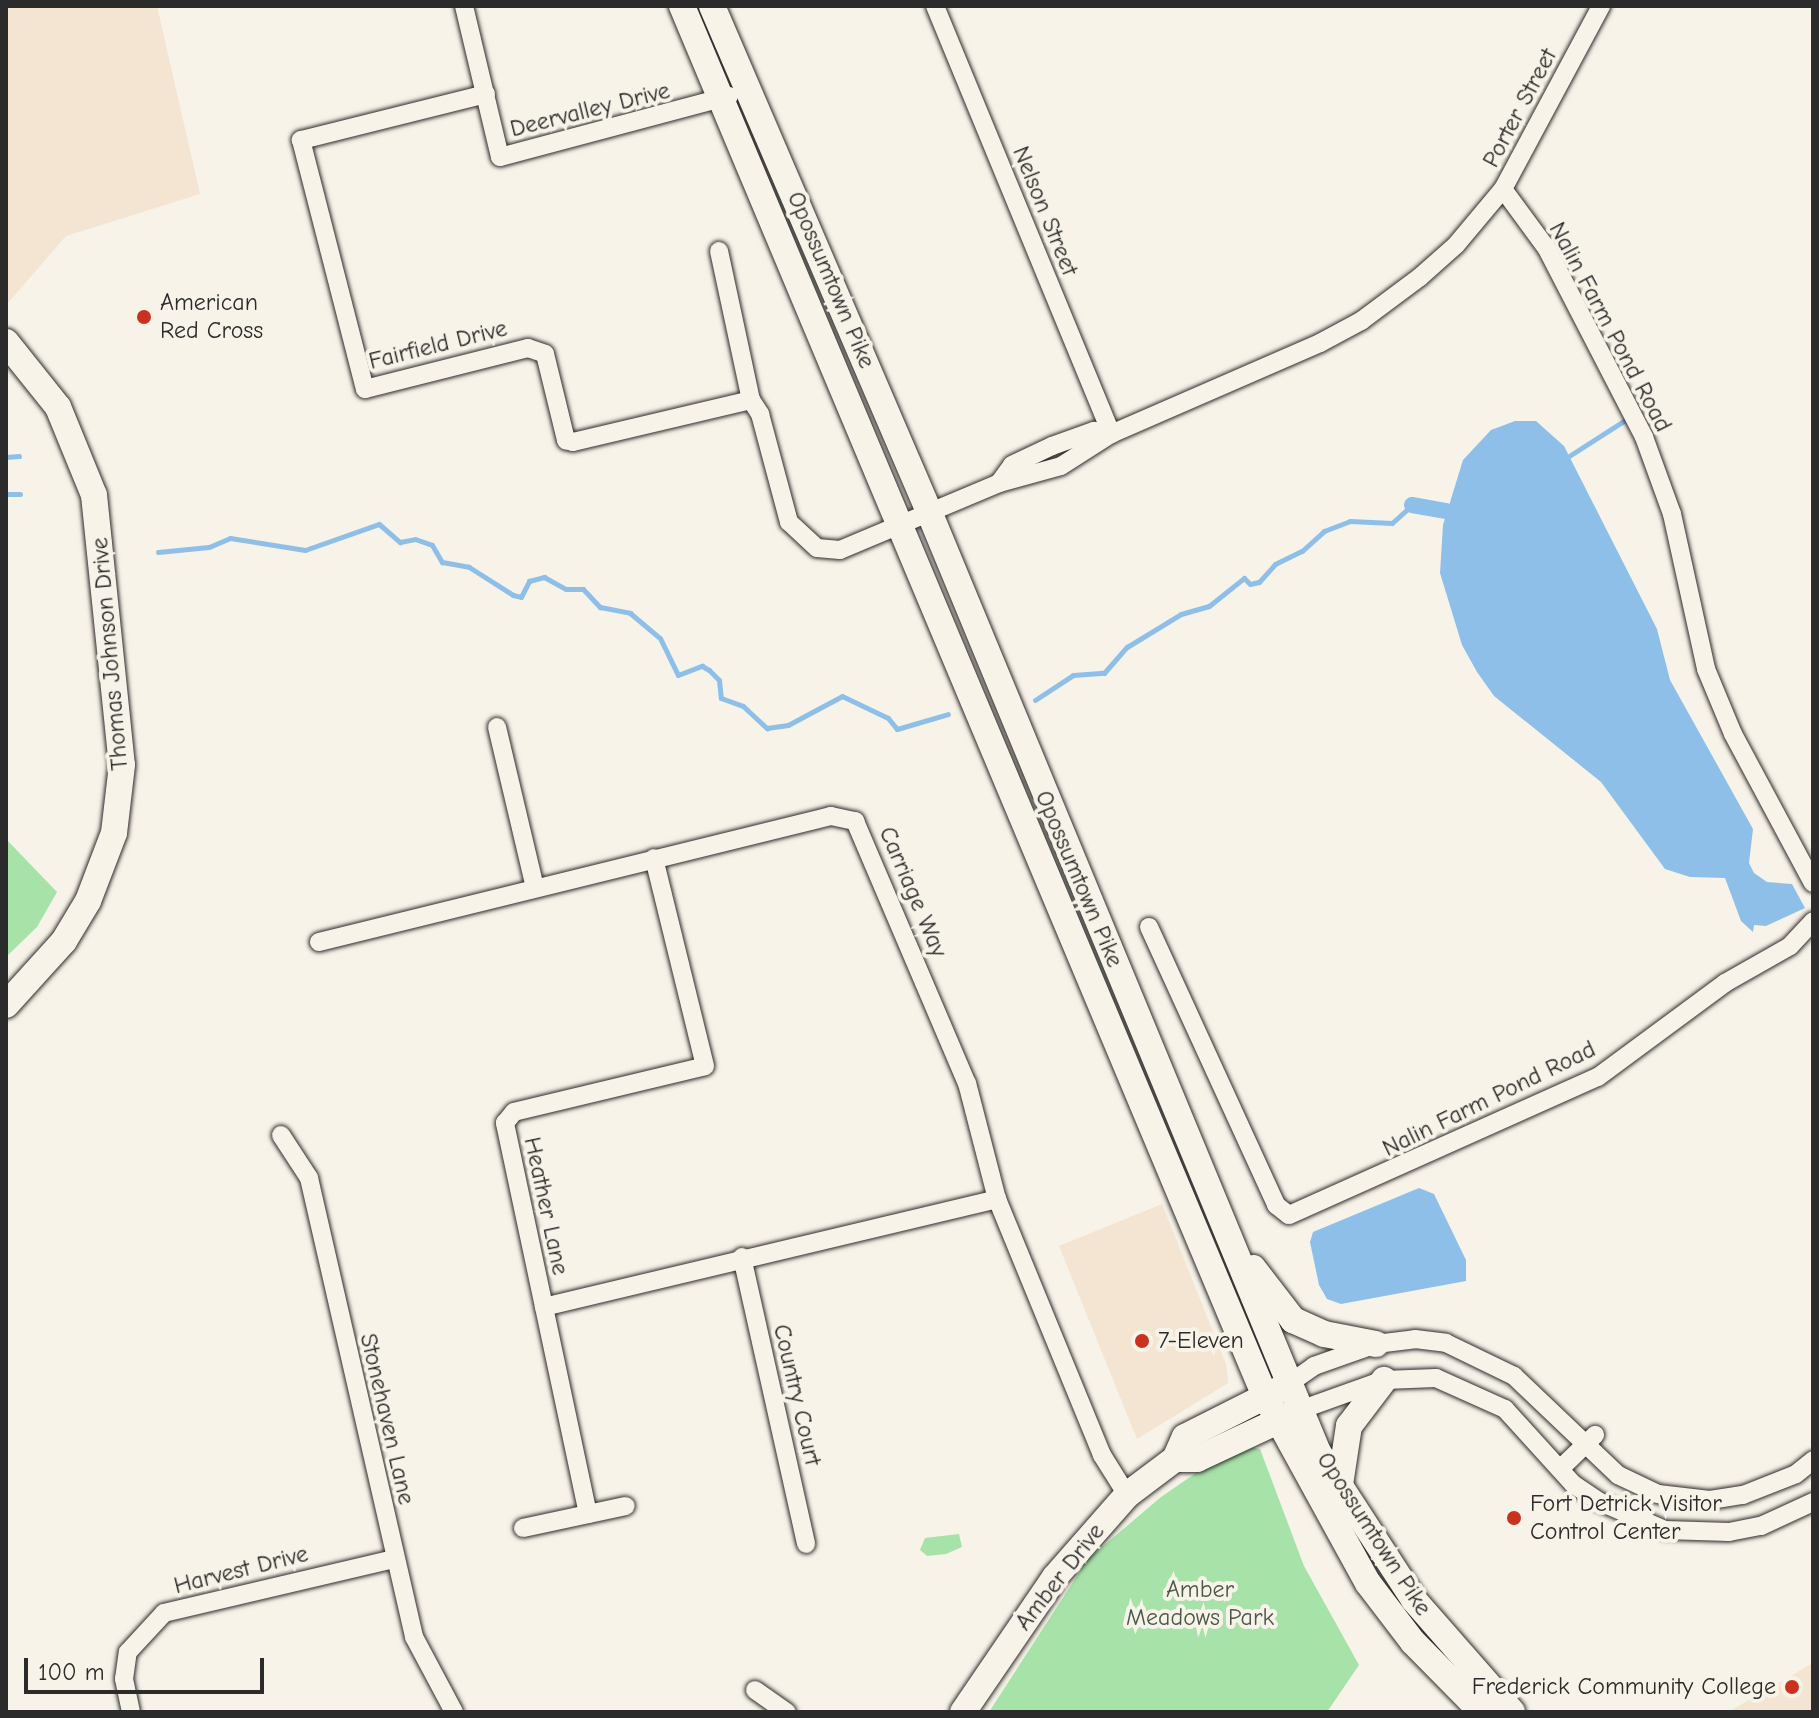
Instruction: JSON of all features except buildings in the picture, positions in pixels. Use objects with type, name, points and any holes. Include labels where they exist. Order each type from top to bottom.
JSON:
[{"type":"main road","name":"Opossumtown Pike","points":[[682,6],[734,94],[930,514],[1290,1383],[1289,1416],[1368,1583],[1413,1642],[1482,1712]]},
{"type":"main road","name":"Opossumtown Pike","points":[[712,6],[734,94],[904,525],[1265,1396],[1289,1416],[1414,1600],[1512,1712]]},
{"type":"main road","name":"Thomas Johnson Drive","points":[[6,342],[58,407],[88,474],[100,536],[122,765],[114,833],[88,901],[64,941],[6,1005]]},
{"type":"main road","points":[[1226,1231],[1293,1320],[1324,1334],[1376,1344]]},
{"type":"main road","points":[[1339,1491],[1349,1426],[1384,1380]]},
{"type":"main road","name":"Amber Drive","points":[[963,1712],[1055,1577],[1127,1495],[1175,1459],[1185,1437],[1290,1383]]},
{"type":"main road","name":"Amber Drive","points":[[1175,1459],[1197,1459],[1289,1416]]},
{"type":"street","name":"Deervalley Drive","points":[[464,6],[500,157],[734,94]]},
{"type":"street","name":"Nelson Street","points":[[935,6],[1111,434]]},
{"type":"street","name":"Porter Street","points":[[1503,189],[1601,6]]},
{"type":"street","name":"Fairfield Drive","points":[[486,94],[301,140],[365,389],[528,348],[545,354],[566,440],[573,442],[751,400]]},
{"type":"street","points":[[719,251],[751,400],[760,414],[782,504],[802,537],[817,548],[840,550],[999,483],[1012,465],[1052,446],[1094,431],[1111,434],[1361,321],[1456,245],[1503,189]]},
{"type":"street","name":"Nalin Farm Pond Road","points":[[1503,189],[1547,249],[1644,437],[1672,514],[1706,669],[1733,734],[1813,883]]},
{"type":"street","points":[[497,727],[535,888]]},
{"type":"street","name":"Carriage Way","points":[[319,942],[831,816],[855,821],[967,1083],[997,1199],[1102,1455],[1127,1495]]},
{"type":"street","name":"Heather Lane","points":[[654,858],[705,1066],[508,1116],[505,1130],[544,1307],[742,1257],[997,1199]]},
{"type":"street","name":"Nalin Farm Pond Road","points":[[1149,927],[1157,953],[1276,1205],[1289,1215],[1598,1077],[1725,983],[1790,946],[1813,921]]},
{"type":"street","name":"Stonehaven Lane","points":[[281,1135],[309,1178],[394,1559],[422,1659],[454,1712]]},
{"type":"street","name":"Country Court","points":[[742,1257],[806,1544]]},
{"type":"street","points":[[544,1307],[588,1514]]},
{"type":"street","points":[[1290,1383],[1314,1366],[1376,1344],[1415,1339],[1446,1343],[1492,1361],[1534,1391],[1636,1485],[1683,1499],[1710,1500],[1766,1488],[1813,1460]]},
{"type":"street","points":[[1289,1416],[1384,1380],[1436,1378],[1505,1409],[1560,1469],[1598,1501],[1665,1530],[1694,1534],[1761,1526],[1813,1502]]},
{"type":"street","points":[[1560,1469],[1591,1441]]},
{"type":"street","points":[[523,1528],[626,1506]]},
{"type":"street","name":"Harvest Drive","points":[[131,1712],[124,1679],[128,1652],[164,1613],[394,1559]]},
{"type":"street","points":[[755,1690],[787,1712]]},
{"type":"shaded area","points":[[6,6],[157,6],[200,194],[66,236],[8,303]]},
{"type":"shaded area","points":[[1162,1204],[1226,1364],[1228,1383],[1137,1439],[1059,1246]]},
{"type":"shaded area","name":"Frederick Community College","points":[[1813,1663],[1813,1712],[1728,1712]]},
{"type":"green space","points":[[6,839],[57,892],[37,927],[6,957]]},
{"type":"green space","name":"Amber Meadows Park","points":[[1238,1444],[1260,1449],[1304,1566],[1359,1665],[1327,1712],[989,1712],[1088,1559],[1161,1497]]},
{"type":"green space","points":[[959,1534],[962,1547],[946,1554],[927,1556],[920,1550],[925,1538]]},
{"type":"water","points":[[1515,421],[1536,421],[1564,446],[1657,629],[1670,680],[1753,829],[1749,863],[1754,873],[1767,882],[1792,884],[1805,908],[1766,926],[1754,925],[1753,932],[1741,921],[1725,878],[1690,877],[1665,869],[1601,782],[1494,696],[1477,672],[1462,645],[1440,573],[1443,525],[1463,460],[1491,430]]},
{"type":"water","points":[[1419,1188],[1434,1194],[1466,1260],[1466,1281],[1341,1304],[1327,1299],[1319,1285],[1310,1242],[1313,1232]]},
{"type":"waterway","points":[[1569,456],[1625,420]]},
{"type":"waterway","points":[[6,457],[19,456]]},
{"type":"waterway","points":[[6,494],[20,494]]},
{"type":"waterway","points":[[1035,700],[1073,675],[1104,673],[1127,647],[1181,614],[1209,606],[1244,578],[1250,584],[1259,582],[1275,564],[1302,551],[1324,531],[1350,521],[1392,523],[1412,505]]},
{"type":"waterway","points":[[1412,505],[1446,511]]},
{"type":"waterway","points":[[158,552],[209,547],[230,538],[305,550],[379,524],[400,542],[415,539],[432,545],[442,562],[469,567],[513,595],[521,597],[529,581],[544,577],[566,589],[583,589],[600,607],[630,613],[660,638],[678,675],[702,666],[709,670],[719,680],[721,698],[743,706],[767,728],[788,725],[842,696],[888,718],[897,729],[948,714]]},
{"type":"place","name":"American Red Cross","points":[[144,317]]},
{"type":"place","name":"7-Eleven","points":[[1142,1341]]},
{"type":"place","name":"Fort Detrick Visitor Control Center","points":[[1514,1518]]},
{"type":"place","name":"Frederick Community College","points":[[1792,1687]]}]
